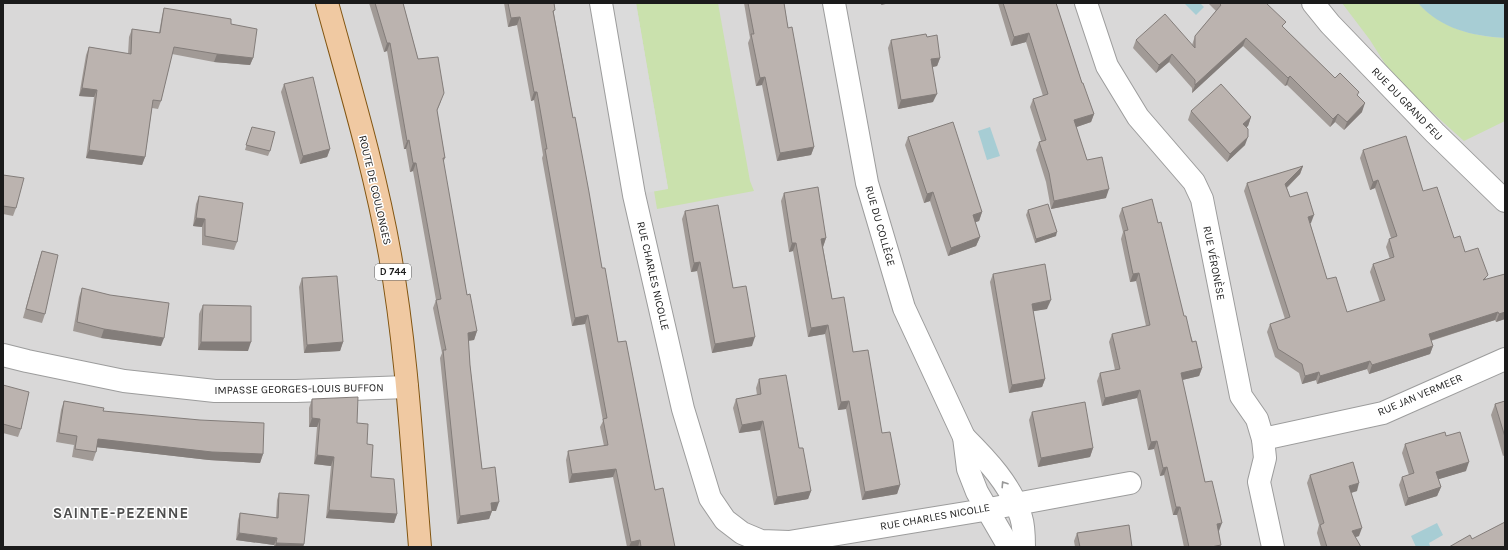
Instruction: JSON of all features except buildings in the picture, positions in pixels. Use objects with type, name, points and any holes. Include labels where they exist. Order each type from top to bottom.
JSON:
[{"type":"main road","name":"ROUTE DE COULONGES","points":[[327,3],[375,183],[390,255],[407,387],[420,547]]},
{"type":"street","name":"RUE CHARLES NICOLLE","points":[[601,3],[634,195],[683,409],[710,498],[739,540],[789,542],[1130,483]]},
{"type":"street","name":"RUE DU COLLÈGE","points":[[834,3],[867,183],[902,301],[964,437],[968,469],[977,492],[1009,547]]},
{"type":"street","name":"RUE VÉRONÈSE","points":[[1086,3],[1107,66],[1138,117],[1194,182],[1202,199],[1241,396],[1257,419],[1263,440],[1265,458],[1260,482],[1273,547]]},
{"type":"street","name":"RUE DU GRAND FEU","points":[[1313,3],[1330,24],[1435,133],[1505,201]]},
{"type":"street","name":"IMPASSE GEORGES-LOUIS BUFFON","points":[[3,355],[124,381],[215,391],[296,391],[407,387]]},
{"type":"street","name":"RUE JAN VERMEER","points":[[1263,440],[1383,413],[1505,359]]},
{"type":"street","name":"RUE DU COLLÈGE","points":[[964,437],[987,460],[1015,503],[1021,517],[1024,547]]},
{"type":"shaded area","points":[[3,3],[1505,3],[1505,547],[3,547]]},
{"type":"shaded area","points":[[601,3],[636,3],[668,189],[634,195]]},
{"type":"green space","points":[[636,3],[718,3],[750,181],[754,191],[657,209],[654,191],[668,188]]},
{"type":"green space","points":[[1342,3],[1418,3],[1427,12],[1447,25],[1469,33],[1505,38],[1505,121],[1464,141],[1394,78],[1370,40]]},
{"type":"water","points":[[1184,3],[1200,3],[1204,7],[1196,15]]},
{"type":"water","points":[[1418,3],[1505,3],[1505,38],[1458,30],[1437,19]]},
{"type":"water","points":[[990,127],[1000,156],[987,160],[978,131]]},
{"type":"water","points":[[1437,523],[1443,535],[1429,543],[1429,547],[1416,547],[1411,536]]},
{"type":"district","name":"SAINTE-PEZENNE","points":[[121,513]]}]
